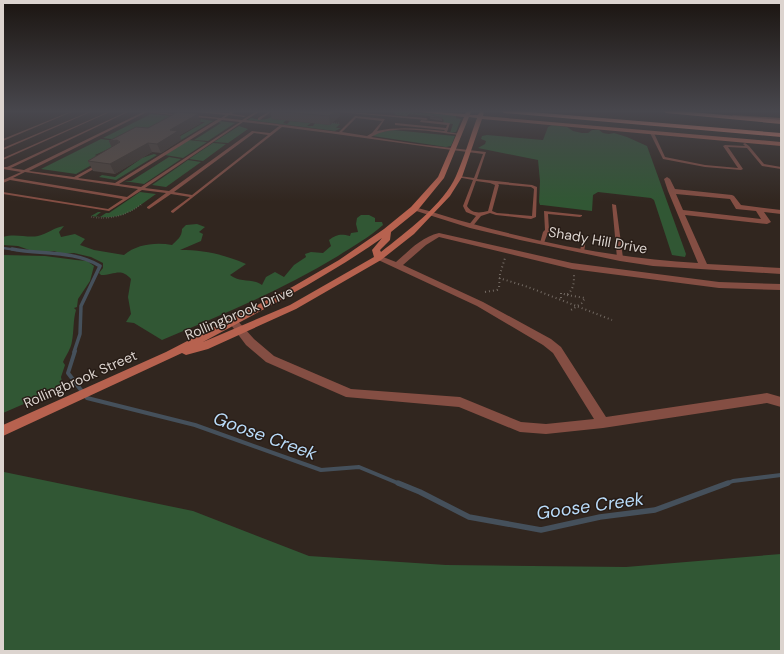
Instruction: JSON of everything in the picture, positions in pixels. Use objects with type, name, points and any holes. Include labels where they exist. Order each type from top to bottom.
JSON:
[{"type":"main road","name":"Rollingbrook Drive","points":[[170,355],[297,288],[342,262],[387,231],[414,209],[441,178],[456,142]]},
{"type":"main road","name":"Rollingbrook Drive","points":[[170,355],[204,346],[293,307],[378,258],[431,214],[448,195],[459,177],[472,142]]},
{"type":"main road","points":[[750,142],[781,144]]},
{"type":"main road","points":[[378,258],[376,250],[386,240],[387,231]]},
{"type":"main road","name":"Rollingbrook Street","points":[[3,431],[170,355]]},
{"type":"street","points":[[667,179],[704,267]]},
{"type":"street","points":[[671,191],[732,197],[740,207],[781,212]]},
{"type":"street","name":"Shady Hill Drive","points":[[414,209],[470,226],[526,240],[620,258],[652,263],[781,271]]},
{"type":"street","points":[[681,212],[767,222],[759,210]]},
{"type":"street","points":[[397,266],[435,235],[574,266],[719,286],[781,287]]},
{"type":"street","points":[[519,254],[526,240]]},
{"type":"street","points":[[378,258],[480,304],[547,342],[557,350],[602,423]]},
{"type":"street","points":[[233,321],[250,342],[270,359],[350,394],[460,402],[520,426],[531,428],[546,429],[602,423],[767,398],[781,402]]},
{"type":"lane","points":[[3,149],[20,142]]},
{"type":"lane","points":[[3,159],[42,142]]},
{"type":"lane","points":[[5,168],[62,142]]},
{"type":"lane","points":[[3,182],[85,142]]},
{"type":"lane","points":[[116,184],[184,142]]},
{"type":"lane","points":[[3,193],[109,210],[212,142]]},
{"type":"lane","points":[[149,208],[240,142]]},
{"type":"lane","points":[[173,212],[262,142]]},
{"type":"lane","points":[[400,142],[485,153],[464,206],[468,210],[479,215]]},
{"type":"lane","points":[[656,142],[664,158],[699,165],[741,169],[725,146],[748,147]]},
{"type":"lane","points":[[743,142],[763,165],[781,168]]},
{"type":"lane","points":[[75,178],[103,162]]},
{"type":"lane","points":[[5,168],[193,196]]},
{"type":"lane","points":[[459,177],[532,186],[536,188],[534,217],[496,214],[490,212],[479,215],[470,226]]},
{"type":"lane","points":[[9,179],[128,198]]},
{"type":"lane","points":[[490,212],[497,185],[491,182]]},
{"type":"lane","points":[[614,205],[620,258]]},
{"type":"lane","points":[[542,243],[545,232],[547,231],[546,212],[580,216]]},
{"type":"lane","points":[[547,231],[582,237],[584,239],[582,251]]},
{"type":"path","points":[[91,217],[105,219],[127,215],[147,201]]},
{"type":"path","points":[[485,292],[497,290],[506,250]]},
{"type":"path","points":[[567,295],[571,293],[574,288],[574,266]]},
{"type":"path","points":[[499,278],[561,298],[590,313],[612,320]]},
{"type":"path","points":[[561,298],[561,293],[584,298],[584,301],[571,310]]},
{"type":"green space","points":[[96,142],[124,142],[95,155],[102,159],[76,174],[41,169]]},
{"type":"green space","points":[[186,142],[207,142],[183,158],[165,155]]},
{"type":"green space","points":[[215,142],[230,142],[228,143]]},
{"type":"green space","points":[[410,142],[453,142],[451,146],[446,147]]},
{"type":"green space","points":[[486,142],[637,142],[647,146],[686,254],[685,257],[672,255],[654,200],[651,198],[598,192],[593,195],[592,211],[540,205],[538,160],[478,148],[485,144]]},
{"type":"green space","points":[[213,143],[226,144],[203,161],[189,159]]},
{"type":"green space","points":[[154,154],[157,155],[116,180],[99,177],[102,175],[115,177],[142,158]]},
{"type":"green space","points":[[169,157],[181,159],[144,184],[124,181],[131,181]]},
{"type":"green space","points":[[188,160],[201,162],[166,187],[152,185]]},
{"type":"green space","points":[[140,192],[156,194],[133,210],[119,216],[100,217],[106,213],[109,213]]},
{"type":"green space","points":[[101,212],[96,216],[100,217],[91,216]]},
{"type":"green space","points":[[361,215],[369,215],[375,218],[375,222],[382,222],[383,225],[338,256],[274,291],[162,340],[134,323],[126,322],[131,314],[128,297],[131,279],[124,273],[117,272],[101,275],[99,273],[103,268],[103,263],[91,257],[74,253],[63,254],[54,251],[43,253],[18,246],[3,245],[3,237],[12,235],[38,236],[64,226],[59,232],[61,237],[75,234],[85,239],[80,245],[94,250],[124,255],[141,246],[153,244],[172,245],[179,238],[182,229],[186,225],[197,224],[205,227],[199,232],[203,234],[201,241],[180,250],[213,253],[246,264],[230,275],[238,279],[262,285],[266,277],[275,272],[284,277],[294,265],[306,257],[305,254],[311,252],[323,253],[331,246],[329,240],[334,237],[342,235],[350,236],[351,233],[358,232],[356,224],[357,218]]},
{"type":"green space","points":[[3,255],[45,256],[87,261],[94,266],[90,281],[78,299],[77,307],[74,308],[76,310],[73,337],[70,349],[63,362],[65,365],[61,377],[63,387],[3,413]]},
{"type":"green space","points":[[4,472],[193,511],[309,556],[446,565],[626,567],[781,554],[781,651],[3,651]]},
{"type":"building","points":[[120,142],[161,142],[157,144],[148,143],[110,164],[88,161]]},
{"type":"waterway","name":"Goose Creek","points":[[3,248],[17,250]]},
{"type":"waterway","name":"Goose Creek","points":[[12,249],[79,257],[100,266],[81,306],[80,334],[74,352]]},
{"type":"waterway","name":"Goose Creek","points":[[75,351],[68,373],[87,398],[195,425],[321,470],[359,467],[400,484]]},
{"type":"waterway","name":"Goose Creek","points":[[725,484],[733,481],[781,475]]},
{"type":"waterway","name":"Goose Creek","points":[[398,483],[420,492],[469,517],[541,530],[600,517],[655,510],[728,483]]}]
